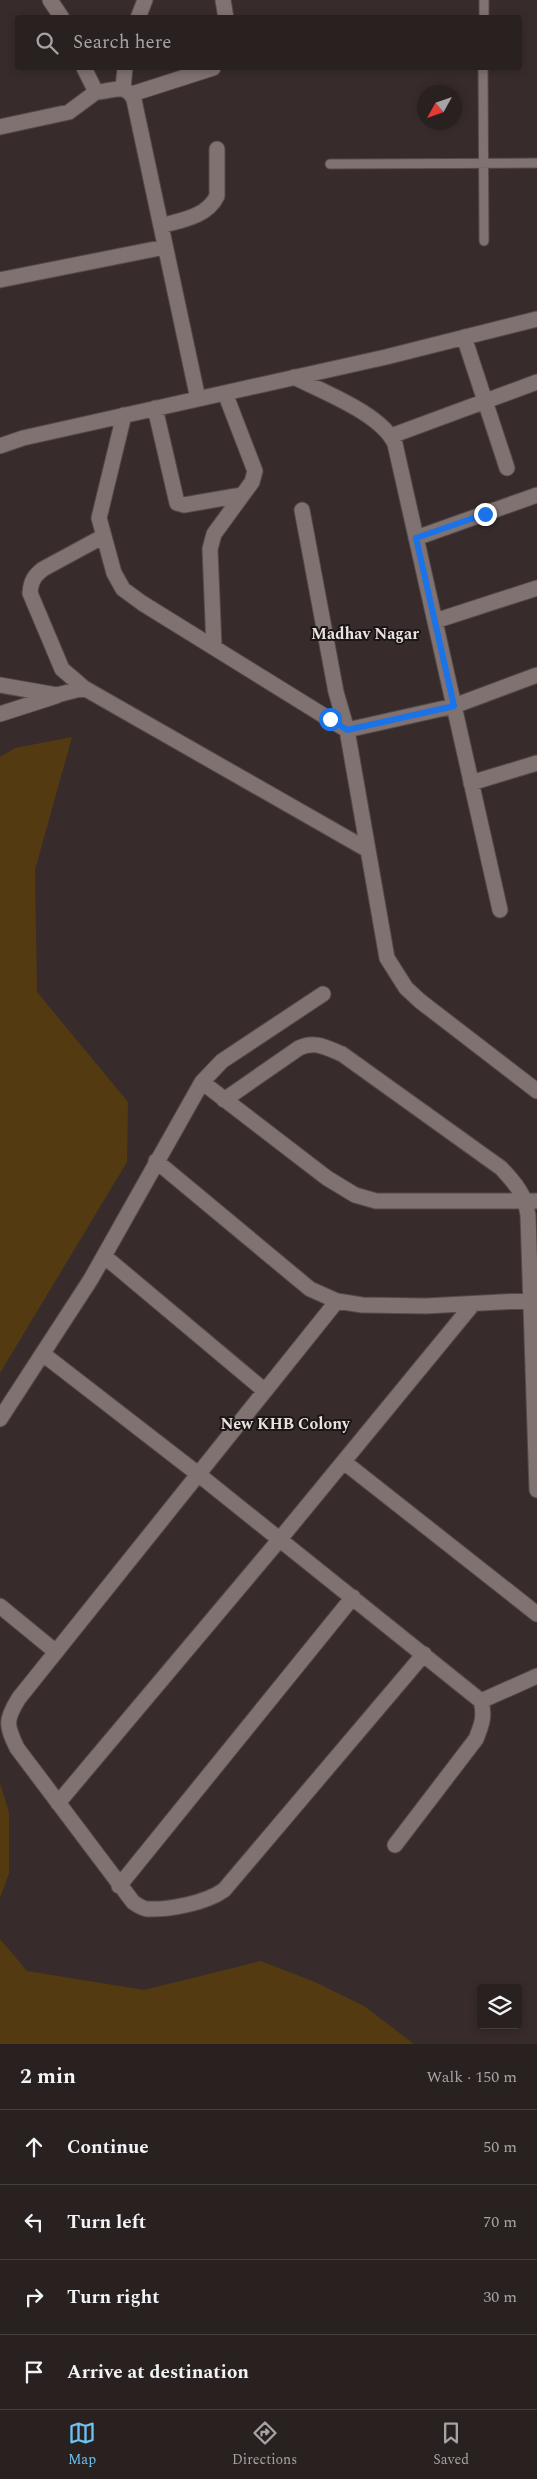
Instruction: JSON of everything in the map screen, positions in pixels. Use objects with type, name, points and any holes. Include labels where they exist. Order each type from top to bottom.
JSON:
[{"type":"street","points":[[50,0],[60,15]]},
{"type":"street","points":[[139,15],[146,0]]},
{"type":"street","points":[[223,0],[226,15]]},
{"type":"street","points":[[85,70],[96,92]]},
{"type":"street","points":[[125,70],[127,91],[161,226],[198,399]]},
{"type":"street","points":[[0,127],[69,112],[96,92],[127,91],[205,70]]},
{"type":"street","points":[[161,226],[200,214],[208,210],[214,202],[217,196],[217,149]]},
{"type":"street","points":[[0,280],[165,247]]},
{"type":"street","points":[[0,446],[23,438],[294,377],[537,318]]},
{"type":"street","points":[[464,337],[506,468]]},
{"type":"street","points":[[294,377],[375,420],[391,436],[416,538],[500,910]]},
{"type":"street","points":[[391,436],[537,382]]},
{"type":"street","points":[[214,647],[210,549],[218,526],[252,482],[255,471],[225,393]]},
{"type":"street","points":[[155,408],[177,503],[184,505],[242,495]]},
{"type":"street","points":[[124,415],[99,518],[114,573],[123,588],[214,647],[347,730],[454,706],[537,676]]},
{"type":"street","points":[[416,538],[537,496]]},
{"type":"street","points":[[302,510],[336,692],[347,730],[387,958],[406,988],[537,1091]]},
{"type":"street","points":[[104,536],[43,569],[34,576],[31,584],[30,593],[62,669],[84,688],[368,850]]},
{"type":"street","points":[[435,621],[537,588]]},
{"type":"street","points":[[0,685],[58,696]]},
{"type":"street","points":[[0,714],[84,688]]},
{"type":"street","points":[[471,783],[537,763]]},
{"type":"street","points":[[0,1419],[104,1256],[202,1082],[222,1061],[323,994]]},
{"type":"street","points":[[224,1100],[299,1048],[313,1044],[323,1046],[342,1054],[501,1168],[531,1201],[537,1490]]},
{"type":"street","points":[[202,1082],[328,1178],[355,1195],[376,1201],[531,1201]]},
{"type":"street","points":[[156,1161],[310,1289],[337,1301],[362,1305],[426,1306],[534,1300]]},
{"type":"street","points":[[104,1256],[265,1391]]},
{"type":"street","points":[[337,1301],[19,1698],[9,1714],[8,1728],[17,1748],[119,1886],[133,1902],[146,1909],[201,1902],[212,1899],[224,1890],[424,1654]]},
{"type":"street","points":[[58,1804],[344,1462],[473,1304]]},
{"type":"street","points":[[43,1354],[280,1539],[481,1702],[484,1721],[476,1739],[395,1845]]},
{"type":"street","points":[[344,1462],[537,1614]]},
{"type":"street","points":[[119,1886],[353,1597]]},
{"type":"street","points":[[0,1606],[56,1652]]},
{"type":"street","points":[[481,1702],[537,1676]]},
{"type":"lane","points":[[484,0],[484,15]]},
{"type":"lane","points":[[484,70],[482,163],[484,242]]},
{"type":"lane","points":[[330,164],[537,163]]},
{"type":"shaded area","points":[[72,737],[35,870],[37,992],[128,1102],[127,1162],[0,1373],[0,757],[15,748]]},
{"type":"shaded area","points":[[0,1783],[9,1812],[9,1873],[0,1898]]},
{"type":"shaded area","points":[[0,1939],[27,1971],[144,1990],[261,1961],[315,1982],[364,2006],[414,2044],[0,2044]]},
{"type":"district","name":"Madhav Nagar","points":[[365,633]]},
{"type":"district","name":"New KHB Colony","points":[[285,1423]]},
{"type":"route","points":[[330,719],[347,730],[454,706],[416,538],[485,514]]}]
